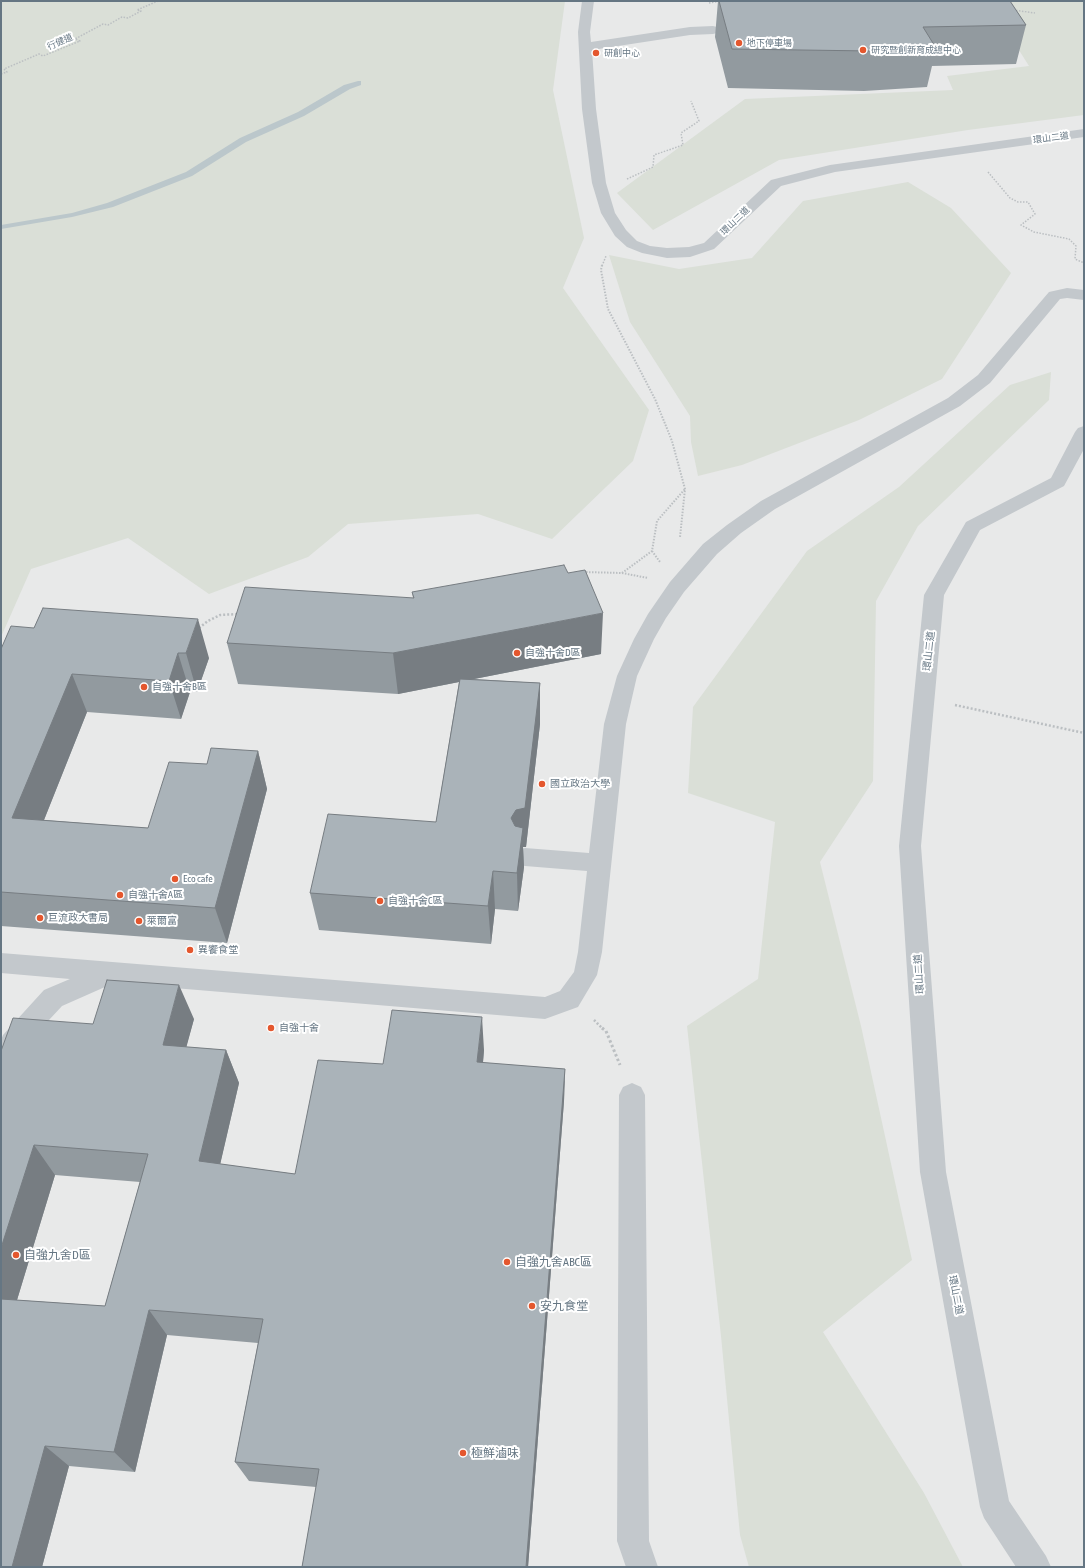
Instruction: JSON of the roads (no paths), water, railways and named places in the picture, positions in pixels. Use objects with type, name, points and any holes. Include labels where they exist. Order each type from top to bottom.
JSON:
[{"type":"lane","name":"環山二道","points":[[588,1],[584,32],[589,109],[599,183],[608,213],[620,233],[632,244],[647,250],[667,253],[690,252],[709,246],[776,183],[834,168],[1084,133]]},
{"type":"lane","points":[[585,47],[690,31],[713,30]]},
{"type":"lane","points":[[1,963],[545,1008],[569,999],[585,975],[588,960],[615,724],[627,676],[644,639],[658,614],[677,587],[710,549],[768,505],[954,402],[984,379],[1055,295],[1067,293],[1084,295]]},
{"type":"lane","name":"環山二道","points":[[1035,1567],[995,1507],[933,1172],[910,846],[934,595],[973,526],[1058,482],[1084,432]]},
{"type":"lane","points":[[525,857],[599,863]]},
{"type":"lane","points":[[1,1075],[12,1043],[53,998],[111,973]]},
{"type":"lane","points":[[632,1095],[633,1541],[642,1567]]},
{"type":"waterway","points":[[1,227],[72,215],[110,205],[189,174],[243,140],[301,114],[347,87],[358,83]]},
{"type":"place","name":"地下停車場","points":[[739,43]]},
{"type":"place","name":"研究暨創新育成總中心","points":[[863,50]]},
{"type":"place","name":"研創中心","points":[[596,53]]},
{"type":"place","name":"自強十舍D區","points":[[517,653]]},
{"type":"place","name":"自強十舍B區","points":[[144,687]]},
{"type":"place","name":"國立政治大學","points":[[542,784]]},
{"type":"place","name":"Eco cafe","points":[[175,879]]},
{"type":"place","name":"自強十舍A區","points":[[120,895]]},
{"type":"place","name":"自強十舍C區","points":[[380,901]]},
{"type":"place","name":"巨流政大書局","points":[[40,918]]},
{"type":"place","name":"萊爾富","points":[[139,921]]},
{"type":"place","name":"異饗食堂","points":[[190,950]]},
{"type":"place","name":"自強十舍","points":[[271,1028]]},
{"type":"place","name":"自強九舍D區","points":[[16,1255]]},
{"type":"place","name":"自強九舍ABC區","points":[[507,1262]]},
{"type":"place","name":"安九食堂","points":[[532,1306]]},
{"type":"place","name":"極鮮滷味","points":[[463,1453]]}]
